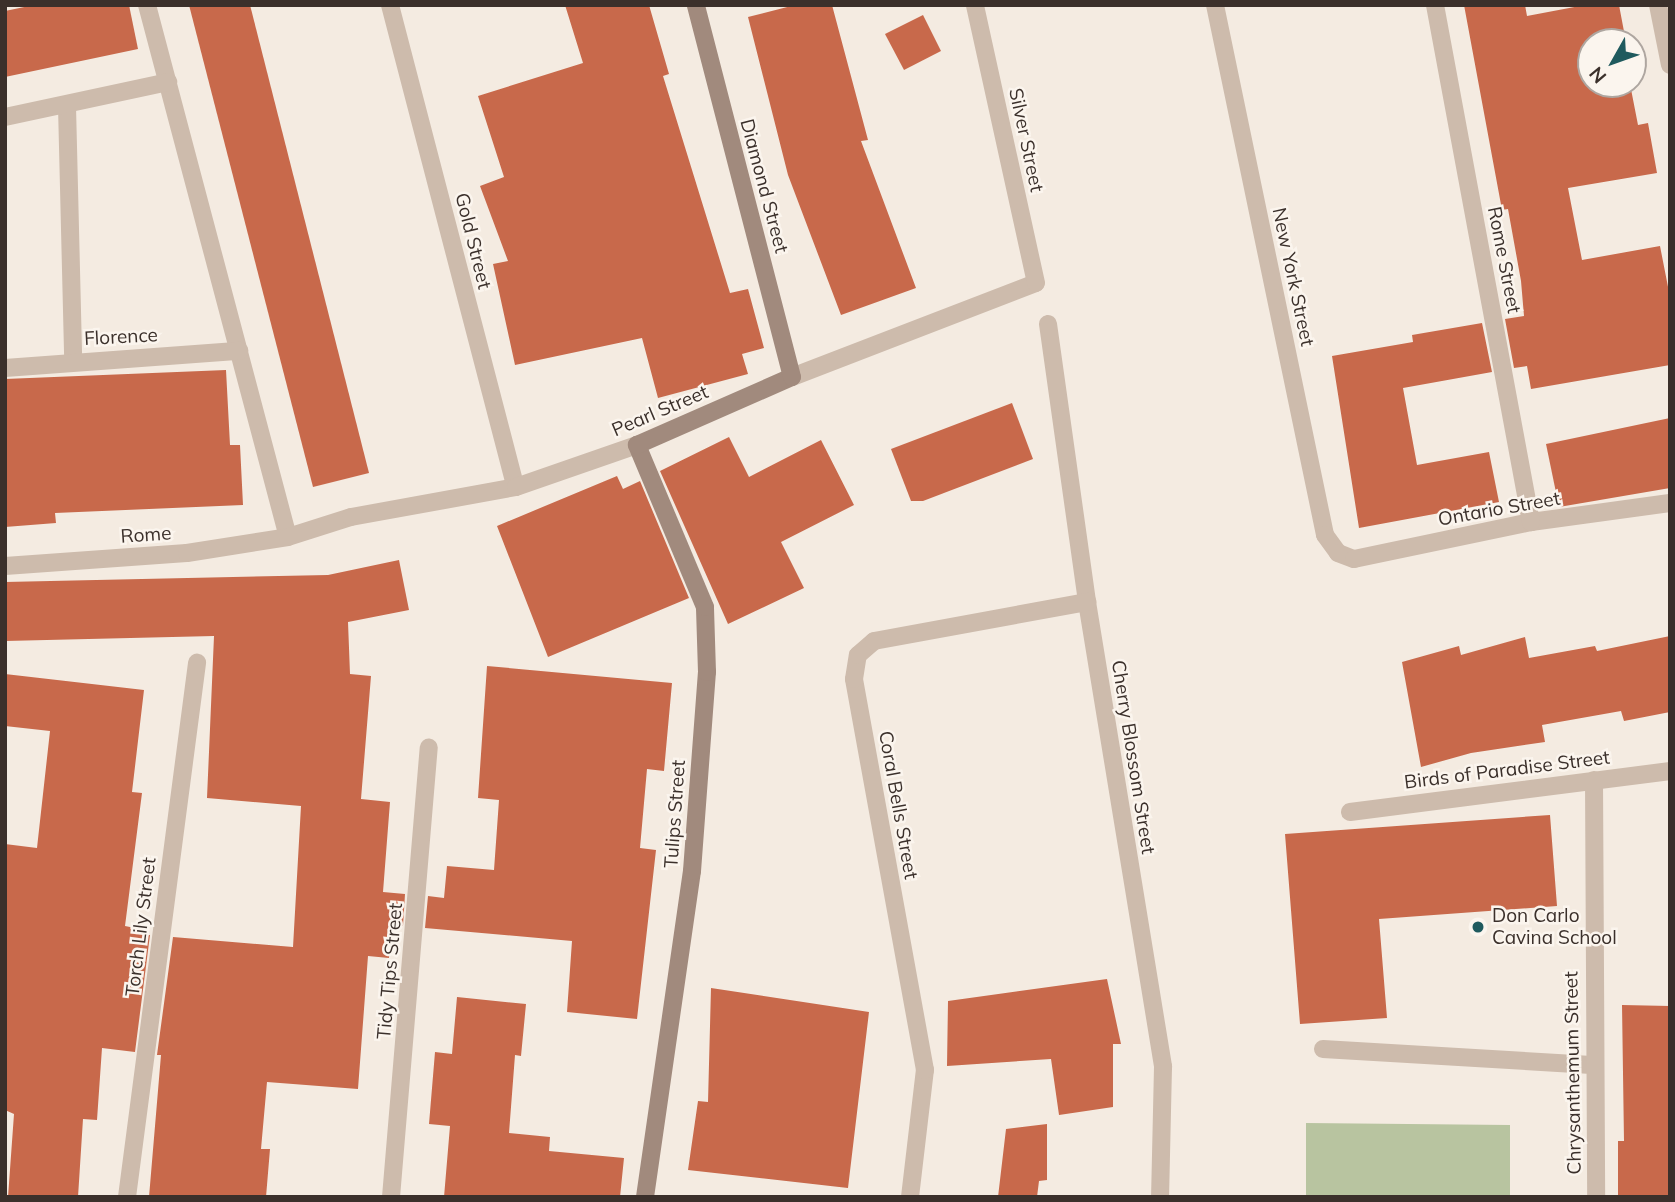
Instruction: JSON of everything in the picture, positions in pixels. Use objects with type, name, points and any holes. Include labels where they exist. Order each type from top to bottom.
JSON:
[{"type":"street","points":[[147,5],[288,537]]},
{"type":"street","name":"Gold Street","points":[[390,5],[516,488]]},
{"type":"street","name":"Diamond Street","points":[[696,5],[792,377]]},
{"type":"street","name":"Silver Street","points":[[975,5],[1036,283]]},
{"type":"street","name":"New York Street","points":[[1215,5],[1325,535],[1338,553]]},
{"type":"street","name":"Rome Street","points":[[1435,5],[1531,522]]},
{"type":"street","points":[[1658,5],[1670,65]]},
{"type":"street","points":[[5,117],[67,106],[168,82]]},
{"type":"street","points":[[67,106],[73,360]]},
{"type":"street","name":"Pearl Street","points":[[288,537],[351,517],[516,488],[637,445],[792,377],[1036,283]]},
{"type":"street","name":"Cherry Blossom Street","points":[[1048,324],[1087,602],[1163,1067],[1160,1197]]},
{"type":"street","name":"Florence","points":[[5,368],[73,360],[239,351]]},
{"type":"street","name":"Tulips Street","points":[[637,445],[705,607],[706,673],[692,871],[645,1197]]},
{"type":"street","name":"Ontario Street","points":[[1338,553],[1354,559],[1531,522],[1670,503]]},
{"type":"street","name":"Rome","points":[[5,566],[187,553],[288,537]]},
{"type":"street","name":"Coral Bells Street","points":[[910,1197],[925,1070],[854,679],[858,655],[874,641],[1087,602]]},
{"type":"street","name":"Torch Lily Street","points":[[127,1197],[197,663]]},
{"type":"street","name":"Tidy Tips Street","points":[[391,1197],[429,748]]},
{"type":"street","name":"Birds of Paradise Street","points":[[1350,812],[1670,771]]},
{"type":"street","name":"Chrysanthemum Street","points":[[1594,780],[1592,1065],[1597,1197]]},
{"type":"street","points":[[1323,1049],[1592,1065]]},
{"type":"green space","points":[[1306,1123],[1510,1125],[1510,1197],[1306,1197]]},
{"type":"building","points":[[34,5],[129,5],[138,49],[5,77],[5,11]]},
{"type":"building","points":[[189,5],[250,5],[369,473],[313,487]]},
{"type":"building","points":[[565,5],[649,5],[669,74],[663,76],[730,293],[748,289],[764,348],[742,354],[748,374],[658,398],[642,338],[515,365],[493,264],[508,261],[480,186],[504,177],[478,96],[583,63]]},
{"type":"building","points":[[795,5],[832,5],[868,140],[861,141],[916,288],[841,315],[788,175],[748,17]]},
{"type":"building","points":[[1464,5],[1525,5],[1527,16],[1585,5],[1619,5],[1623,28],[1577,28],[1577,98],[1633,98],[1638,125],[1648,123],[1657,173],[1568,188],[1582,260],[1660,246],[1670,297],[1670,365],[1531,389],[1527,366],[1514,368],[1505,319],[1524,316],[1521,281],[1508,209],[1502,210]]},
{"type":"building","points":[[923,15],[941,51],[904,70],[885,34]]},
{"type":"building","points":[[1482,323],[1492,372],[1403,388],[1417,465],[1489,452],[1499,502],[1359,528],[1332,356],[1413,342],[1412,335]]},
{"type":"building","points":[[226,370],[230,445],[240,445],[243,505],[55,513],[56,523],[5,527],[5,379]]},
{"type":"building","points":[[1012,403],[1033,459],[923,501],[911,501],[891,449]]},
{"type":"building","points":[[1670,418],[1670,488],[1559,507],[1546,444]]},
{"type":"building","points":[[729,437],[749,477],[821,440],[854,505],[781,542],[804,588],[728,624],[660,471]]},
{"type":"building","points":[[617,476],[623,489],[640,481],[689,598],[548,657],[497,526]]},
{"type":"building","points":[[399,560],[409,610],[348,622],[350,674],[371,676],[361,799],[390,802],[383,892],[405,894],[403,926],[391,925],[389,958],[368,956],[358,1089],[267,1082],[261,1149],[270,1149],[266,1197],[149,1197],[161,1055],[157,1055],[173,937],[293,947],[301,806],[207,798],[214,636],[5,641],[5,582],[328,575]]},
{"type":"building","points":[[1670,636],[1670,712],[1624,721],[1621,711],[1542,725],[1545,742],[1471,753],[1421,767],[1402,662],[1459,646],[1461,655],[1525,637],[1529,658],[1595,646],[1597,651]]},
{"type":"building","points":[[487,666],[672,683],[664,771],[647,769],[640,848],[656,850],[637,1019],[567,1012],[572,941],[425,928],[428,896],[444,898],[447,866],[494,870],[499,800],[478,798]]},
{"type":"building","points":[[5,674],[144,690],[132,792],[142,793],[125,926],[135,928],[135,934],[150,935],[135,1052],[102,1048],[97,1120],[83,1119],[78,1197],[8,1197],[14,1114],[5,1110],[5,844],[37,848],[50,731],[5,726]]},
{"type":"building","name":"Don Carlo Cavina School","points":[[1550,815],[1557,906],[1379,919],[1387,1018],[1300,1024],[1285,834]]},
{"type":"building","points":[[1107,979],[1121,1044],[1113,1044],[1113,1107],[1059,1115],[1051,1059],[947,1066],[948,1001]]},
{"type":"building","points":[[711,988],[869,1012],[848,1188],[688,1170],[698,1101],[708,1102]]},
{"type":"building","points":[[457,997],[526,1004],[521,1056],[515,1055],[509,1133],[550,1137],[549,1151],[624,1158],[620,1197],[444,1197],[450,1126],[429,1124],[435,1052],[452,1054]]},
{"type":"building","points":[[1622,1005],[1670,1006],[1670,1197],[1618,1197],[1618,1141],[1624,1141]]},
{"type":"building","points":[[1047,1124],[1047,1180],[1039,1181],[1037,1197],[998,1197],[1006,1129]]},
{"type":"place","name":"Don Carlo Cavina School","points":[[1478,927]]}]
